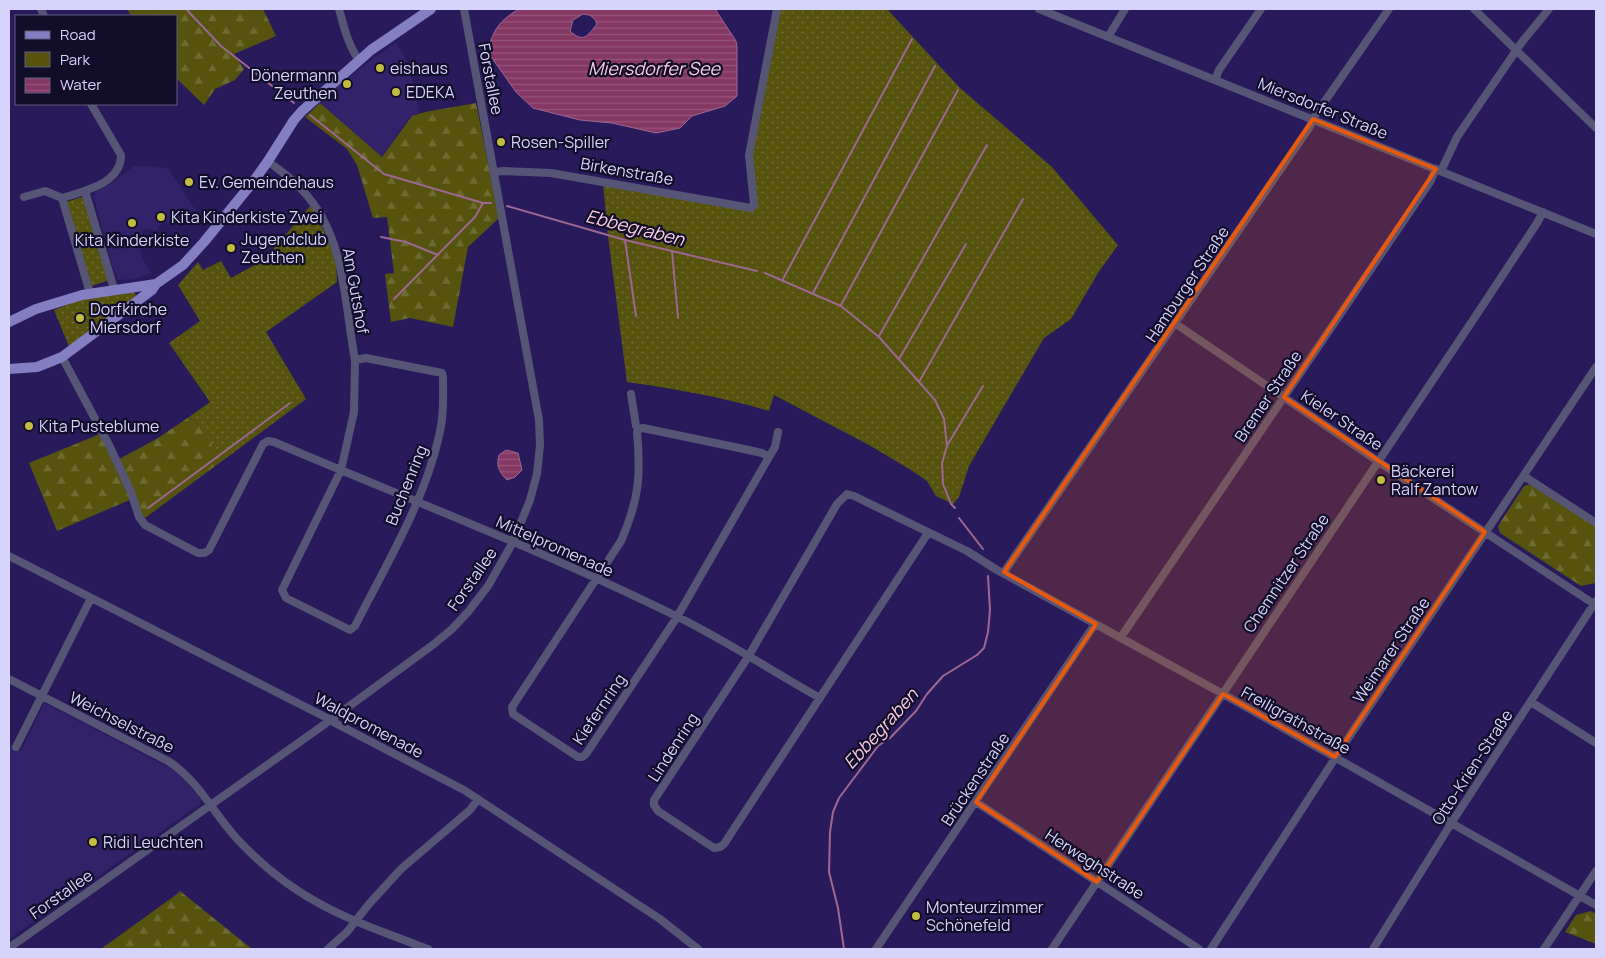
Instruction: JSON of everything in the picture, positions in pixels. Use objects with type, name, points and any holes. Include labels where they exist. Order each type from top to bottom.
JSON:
[{"type":"main road","points":[[9,369],[37,367],[62,357],[152,290],[156,284],[177,270],[192,256],[231,210],[268,161],[281,139],[302,111],[358,60],[401,28],[431,9]]},
{"type":"main road","points":[[9,322],[36,309],[90,293],[156,284]]},
{"type":"street","points":[[339,9],[348,38],[358,60]]},
{"type":"street","name":"Forstallee","points":[[9,948],[331,720],[452,629],[488,586],[513,542],[535,484],[540,457],[540,432],[537,404],[464,9]]},
{"type":"street","name":"Birkenstraße","points":[[494,172],[555,173],[752,208],[749,155],[777,9]]},
{"type":"street","name":"Miersdorfer Straße","points":[[1039,9],[1596,234]]},
{"type":"street","points":[[1108,37],[1125,9]]},
{"type":"street","points":[[1215,80],[1219,70],[1261,9]]},
{"type":"street","name":"Hamburger Straße","points":[[1004,572],[1176,324],[1389,9]]},
{"type":"street","points":[[1474,9],[1596,128]]},
{"type":"street","name":"Bremer Straße","points":[[1121,637],[1430,182],[1454,142],[1516,50],[1549,9]]},
{"type":"street","points":[[24,197],[45,190],[62,198],[85,191],[111,177],[118,170],[121,163],[121,155],[93,105]]},
{"type":"street","name":"Am Gutshof","points":[[268,161],[305,192],[317,208],[333,240],[340,264],[355,360]]},
{"type":"street","points":[[85,191],[114,290]]},
{"type":"street","points":[[62,198],[90,293]]},
{"type":"street","name":"Chemnitzer Straße","points":[[1052,949],[1543,212]]},
{"type":"street","name":"Kieler Straße","points":[[1176,324],[1378,461],[1595,603]]},
{"type":"street","name":"Mittelpromenade","points":[[62,357],[109,445],[135,502],[139,517],[145,525],[198,553],[204,553],[209,550],[263,444],[268,441],[274,442],[513,542],[596,579],[677,617],[820,698]]},
{"type":"street","name":"Buchenring","points":[[366,358],[442,374],[441,426],[433,459],[417,502],[352,629],[347,629],[286,598],[282,590],[341,470],[354,412],[355,360],[366,358]]},
{"type":"street","name":"Weimarer Straße","points":[[1210,949],[1596,367]]},
{"type":"street","name":"Kiefernring","points":[[631,394],[636,426],[639,429],[637,432],[640,470],[634,507],[621,541],[512,707],[513,714],[578,757],[586,754],[677,617],[775,448],[778,432]]},
{"type":"street","points":[[639,429],[643,428],[717,443],[762,454],[769,458]]},
{"type":"street","points":[[1524,476],[1596,523]]},
{"type":"street","name":"Lindenring","points":[[928,532],[724,844],[714,848],[658,811],[654,806],[654,800],[748,656],[837,504],[848,494],[928,532],[982,560]]},
{"type":"street","name":"Waldpromenade","points":[[9,556],[464,790],[660,918],[698,949]]},
{"type":"street","name":"Freiligrathstraße","points":[[982,560],[1452,822],[1596,905]]},
{"type":"street","points":[[16,747],[91,598]]},
{"type":"street","name":"Otto-Krien-Straße","points":[[1373,949],[1452,822],[1595,603]]},
{"type":"street","name":"Brückenstraße","points":[[876,949],[1095,624]]},
{"type":"street","name":"Weichselstraße","points":[[9,678],[168,760],[188,776],[240,843],[268,870],[301,894],[355,922],[428,949]]},
{"type":"street","points":[[1531,702],[1596,743]]},
{"type":"street","points":[[328,949],[355,922],[401,869],[470,810],[478,799]]},
{"type":"street","name":"Herweghstraße","points":[[976,802],[1199,949]]},
{"type":"street","points":[[1544,949],[1596,871]]},
{"type":"highlighted area","points":[[1313,119],[1436,169],[1284,397],[1485,532],[1335,757],[1223,694],[1097,882],[976,802],[1096,624],[1004,572]]},
{"type":"shaded area","points":[[396,42],[408,63],[420,113],[412,116],[406,122],[382,157],[320,103],[354,73]]},
{"type":"shaded area","name":"Kita Kinderkiste","points":[[134,166],[169,169],[198,214],[162,224],[158,226],[159,230],[153,231],[152,228],[142,230],[143,235],[136,237],[143,260],[152,273],[135,279],[118,280],[94,198],[95,192],[109,185]]},
{"type":"shaded area","points":[[44,703],[172,769],[183,778],[201,800],[200,804],[9,939],[9,744],[21,750]]},
{"type":"green space","points":[[127,9],[263,9],[276,36],[234,54],[244,69],[235,80],[215,89],[204,105],[178,80],[178,15],[130,15]]},
{"type":"green space","points":[[779,9],[887,9],[960,88],[1052,167],[1118,245],[1098,273],[1071,319],[1044,338],[969,466],[959,497],[953,504],[936,496],[927,481],[911,470],[869,445],[774,395],[769,411],[699,394],[627,382],[603,183],[754,211],[756,203],[751,155]]},
{"type":"green space","points":[[320,103],[382,157],[412,116],[476,103],[499,218],[468,247],[453,327],[410,318],[391,322],[385,274],[394,273],[387,217],[373,218],[357,165],[347,149],[305,117]]},
{"type":"green space","points":[[82,197],[109,280],[92,286],[66,202]]},
{"type":"green space","points":[[311,205],[329,242],[336,263],[337,282],[266,332],[306,399],[218,464],[208,438],[189,417],[210,402],[169,343],[200,321],[178,285],[198,262],[203,270],[221,261],[231,278],[264,260]]},
{"type":"green space","points":[[132,290],[136,295],[134,300],[70,349],[54,310],[86,297]]},
{"type":"green space","points":[[189,417],[208,438],[218,464],[145,518],[136,508],[132,499],[57,531],[29,463],[100,434],[114,462],[158,438]]},
{"type":"green space","points":[[1531,484],[1596,527],[1596,583],[1581,586],[1500,533],[1498,526],[1524,486]]},
{"type":"green space","points":[[180,891],[252,949],[101,949],[177,894]]},
{"type":"green space","points":[[1591,911],[1596,914],[1596,944],[1565,932],[1576,915]]},
{"type":"water","name":"Miersdorfer See","points":[[519,9],[715,9],[736,41],[737,96],[725,106],[692,116],[680,128],[656,133],[612,123],[580,120],[533,108],[516,92],[487,51],[498,26]],"holes":[[[583,14],[590,15],[597,24],[591,32],[579,37],[570,31],[573,20]]]},
{"type":"water","points":[[506,450],[518,453],[522,470],[515,477],[507,480],[498,466],[499,455]]},
{"type":"waterway","name":"Ebbegraben","points":[[186,9],[221,46],[294,103]]},
{"type":"waterway","points":[[783,279],[912,39]]},
{"type":"waterway","points":[[813,293],[935,66]]},
{"type":"waterway","points":[[841,305],[958,90]]},
{"type":"waterway","name":"Ebbegraben","points":[[310,115],[384,174],[483,203],[491,203]]},
{"type":"waterway","points":[[879,336],[987,145]]},
{"type":"waterway","points":[[919,382],[1023,199]]},
{"type":"waterway","points":[[394,299],[475,217],[483,203]]},
{"type":"waterway","name":"Ebbegraben","points":[[507,206],[625,240],[757,271]]},
{"type":"waterway","points":[[381,237],[406,242],[438,255]]},
{"type":"waterway","points":[[625,240],[636,316]]},
{"type":"waterway","points":[[899,359],[966,244]]},
{"type":"waterway","points":[[672,251],[678,318]]},
{"type":"waterway","name":"Ebbegraben","points":[[765,273],[841,306],[879,337],[935,400],[944,419],[947,446],[942,463],[943,484],[951,504],[955,508]]},
{"type":"waterway","points":[[948,444],[983,386]]},
{"type":"waterway","points":[[148,508],[290,403]]},
{"type":"waterway","name":"Ebbegraben","points":[[959,518],[983,549]]},
{"type":"waterway","name":"Ebbegraben","points":[[844,949],[838,908],[829,872],[830,832],[833,812],[839,798],[878,746],[890,738],[916,711],[927,694],[943,676],[977,655],[984,648],[990,610],[988,576]]},
{"type":"place","name":"eishaus","points":[[380,68]]},
{"type":"place","name":"Dönermann Zeuthen","points":[[347,84]]},
{"type":"place","name":"EDEKA","points":[[396,92]]},
{"type":"place","name":"Rosen-Spiller","points":[[501,142]]},
{"type":"place","name":"Ev. Gemeindehaus","points":[[189,182]]},
{"type":"place","name":"Kita Kinderkiste Zwei","points":[[161,217]]},
{"type":"place","name":"Kita Kinderkiste","points":[[132,223]]},
{"type":"place","name":"Jugendclub Zeuthen","points":[[231,248]]},
{"type":"place","name":"Dorfkirche Miersdorf","points":[[80,318]]},
{"type":"place","name":"Kita Pusteblume","points":[[29,426]]},
{"type":"place","name":"Bäckerei Ralf Zantow","points":[[1381,480]]},
{"type":"place","name":"Ridi Leuchten","points":[[93,842]]},
{"type":"place","name":"Monteurzimmer Schönefeld","points":[[916,916]]}]
